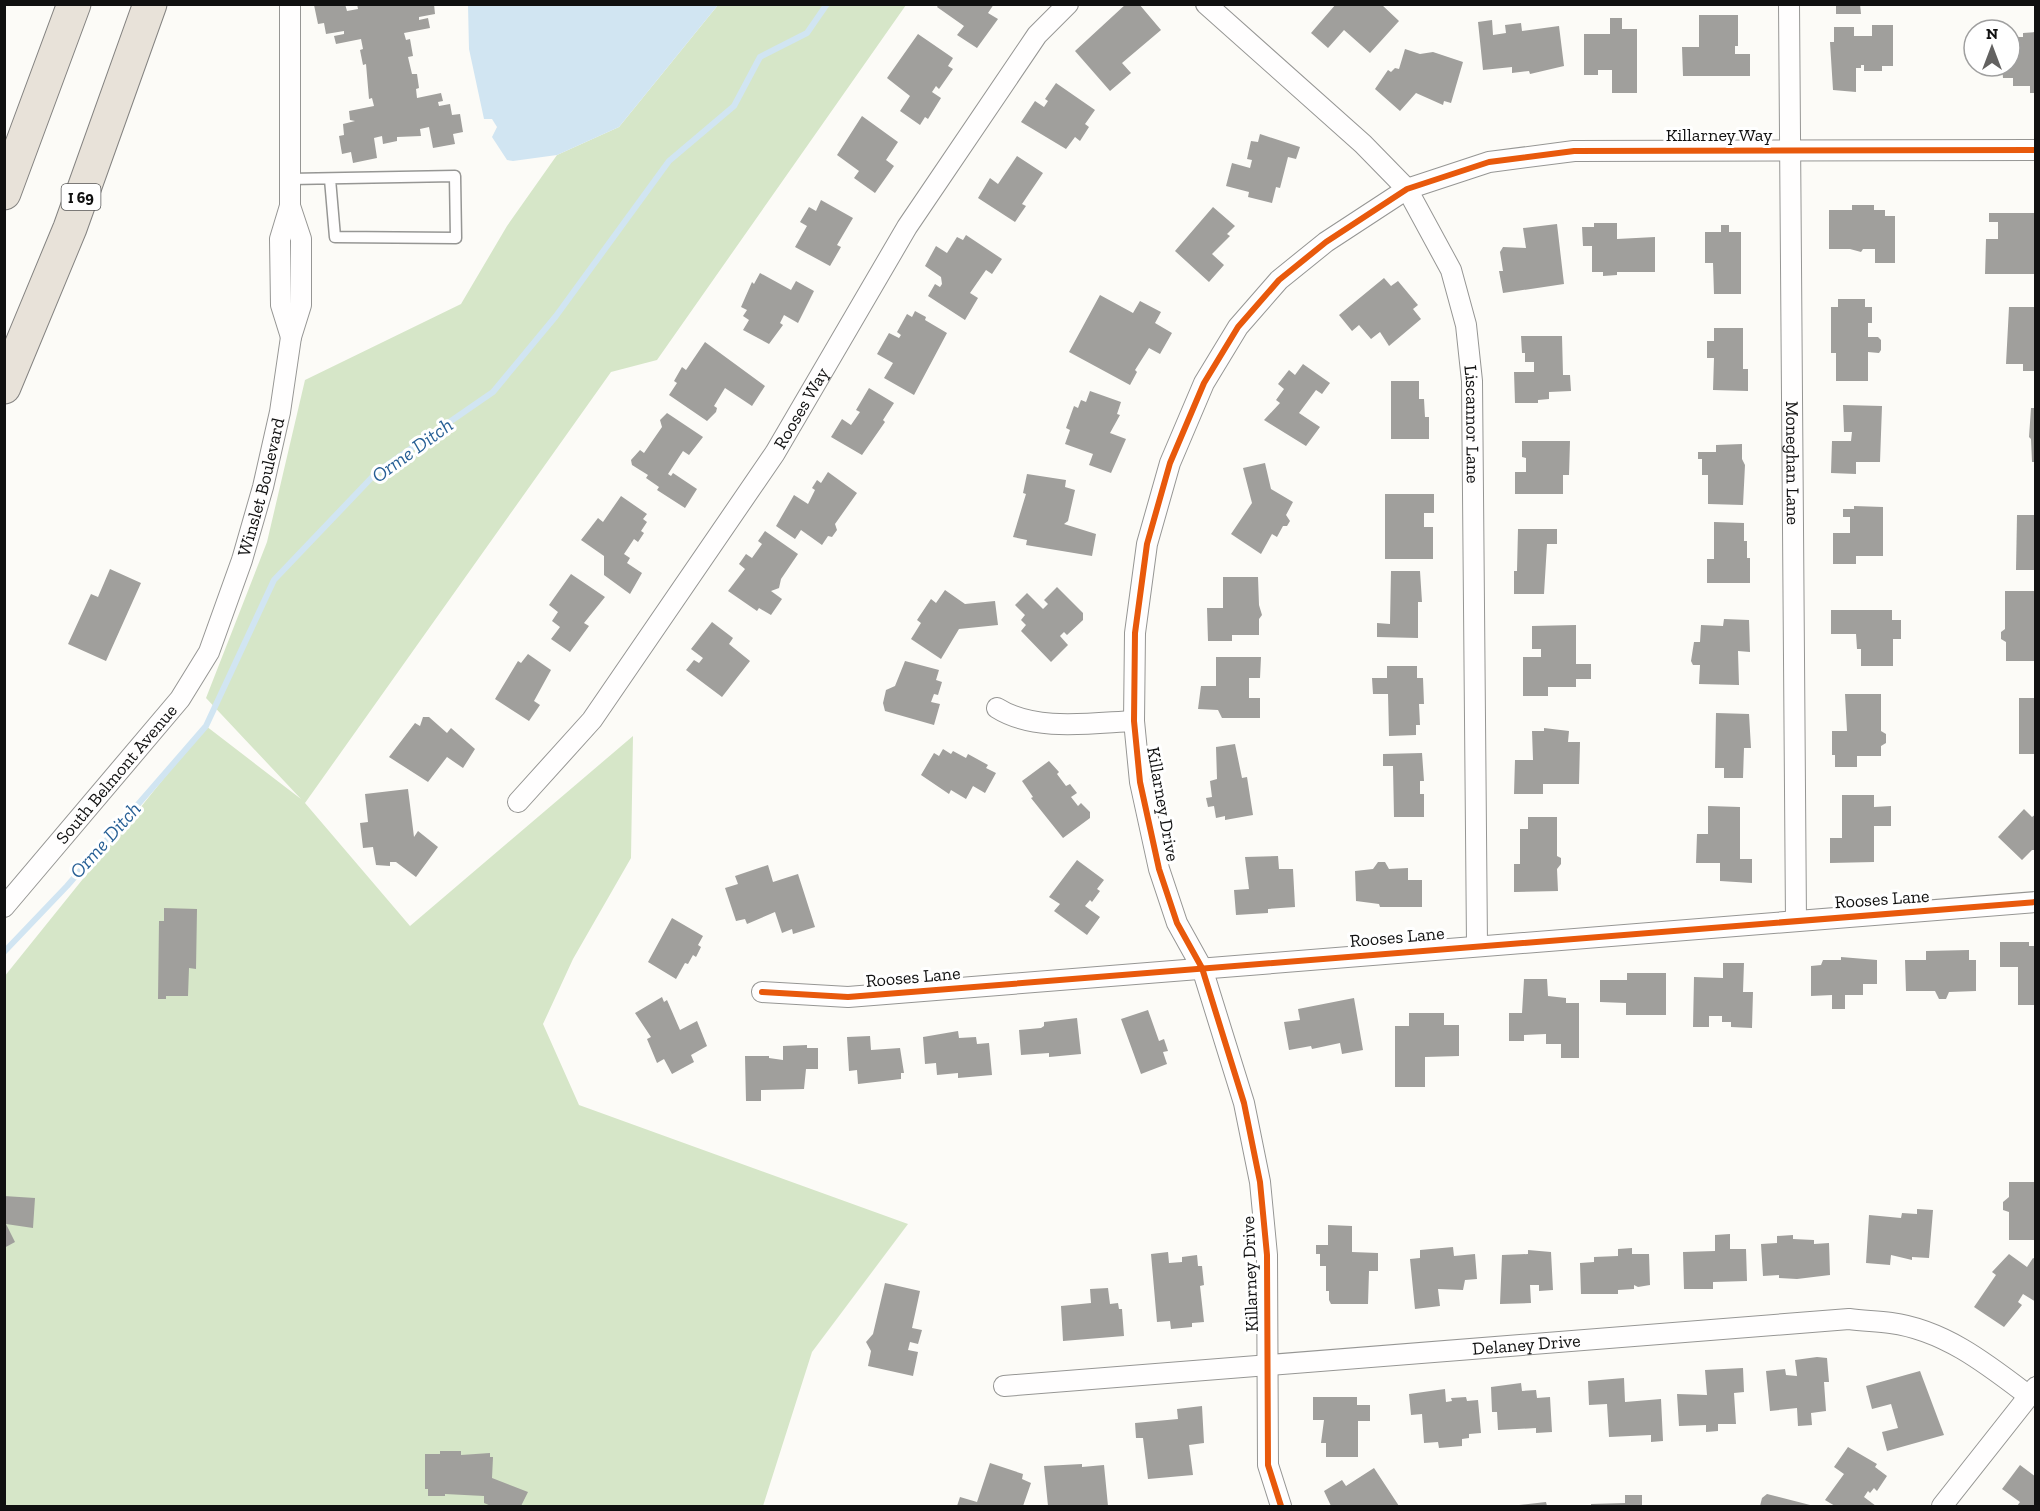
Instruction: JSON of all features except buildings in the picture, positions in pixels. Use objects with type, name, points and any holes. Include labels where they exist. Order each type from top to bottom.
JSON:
[{"type":"highway","points":[[4,193],[74,4]]},
{"type":"highway","name":"I 69","points":[[4,387],[70,228],[150,4]]},
{"type":"street","points":[[290,4],[290,179]]},
{"type":"street","name":"Rooses Way","points":[[518,802],[599,710],[775,453],[907,227],[1037,35],[1068,4]]},
{"type":"street","name":"Liscannor Lane","points":[[1206,4],[1363,144],[1407,189],[1451,270],[1467,325],[1472,381],[1477,945]]},
{"type":"street","name":"Moneghan Lane","points":[[1789,4],[1796,921]]},
{"type":"street","name":"Killarney Way","points":[[1407,189],[1489,162],[1574,151],[2036,150]]},
{"type":"street","name":"Winslet Boulevard","points":[[215,633],[242,560],[263,487],[280,412],[291,337],[281,304],[280,239],[290,206],[290,179]]},
{"type":"street","name":"Killarney Drive","points":[[1281,1506],[1268,1465],[1267,1255],[1260,1182],[1244,1103],[1202,968],[1177,923],[1159,869],[1140,782],[1134,721],[1135,633],[1147,544],[1170,463],[1204,383],[1238,327],[1279,280],[1326,242],[1407,189]]},
{"type":"street","name":"South Belmont Avenue","points":[[4,907],[180,699],[200,669],[215,633]]},
{"type":"street","points":[[997,708],[1025,718],[1054,723],[1134,721]]},
{"type":"street","name":"Rooses Lane","points":[[762,992],[848,997],[2036,902]]},
{"type":"street","name":"Delaney Drive","points":[[1004,1386],[1849,1319],[1890,1322],[1941,1338],[1973,1354],[2032,1391]]},
{"type":"street","points":[[1942,1506],[2032,1391]]},
{"type":"lane","points":[[290,179],[455,176],[456,238],[335,237],[330,179]]},
{"type":"green space","points":[[718,5],[906,5],[657,360],[611,372],[305,803],[410,926],[633,736],[631,858],[573,959],[543,1024],[579,1105],[908,1224],[812,1352],[763,1506],[5,1506],[4,977],[206,726],[301,799],[206,698],[267,542],[305,380],[461,304],[507,226],[557,155],[619,127]]},
{"type":"water","points":[[468,4],[718,5],[619,127],[557,155],[513,161],[507,160],[492,137],[497,127],[492,119],[484,119],[469,49]]},
{"type":"waterway","name":"Orme Ditch","points":[[4,952],[67,886],[206,726],[274,580],[377,472],[493,392],[556,316],[669,161],[734,106],[760,57],[807,33],[827,4]]},
{"type":"cycle path","points":[[1281,1506],[1268,1465],[1267,1255],[1260,1182],[1244,1103],[1202,968],[1177,923],[1159,869],[1140,782],[1134,721],[1135,633],[1147,544],[1170,463],[1204,383],[1238,327],[1279,280],[1326,242],[1407,189],[1489,162],[1574,151],[2036,150]]},
{"type":"cycle path","points":[[762,992],[848,997],[2036,902]]}]
